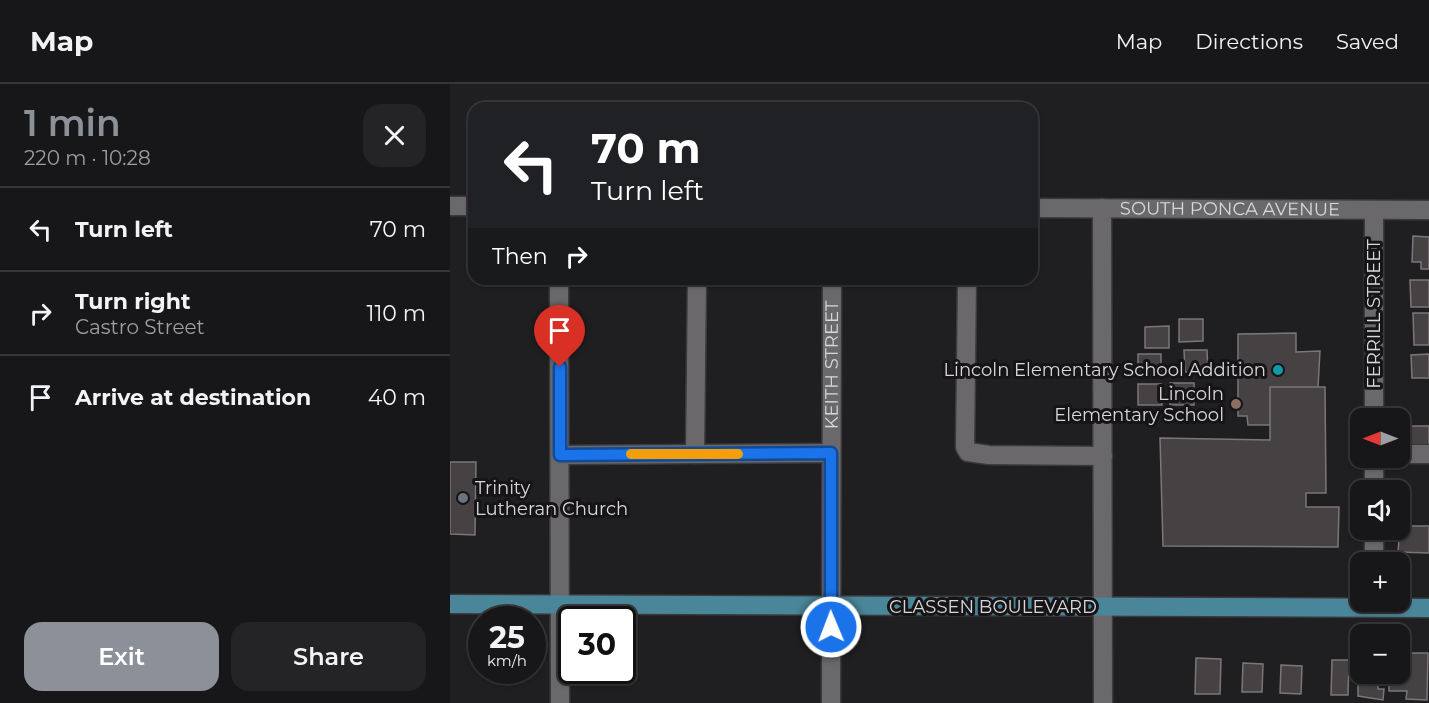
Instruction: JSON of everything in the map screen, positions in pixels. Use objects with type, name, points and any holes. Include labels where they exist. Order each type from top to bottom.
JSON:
[{"type":"main road","name":"CLASSEN BOULEVARD","points":[[450,604],[830,607],[1350,605]]},
{"type":"main road","name":"CLASSEN BOULEVARD","points":[[1410,607],[1429,608]]},
{"type":"street","points":[[450,206],[468,206]]},
{"type":"street","name":"SOUTH PONCA AVENUE","points":[[1038,208],[1429,210]]},
{"type":"street","points":[[1102,208],[1103,703]]},
{"type":"street","name":"FERRILL STREET","points":[[1374,210],[1374,408]]},
{"type":"street","points":[[559,285],[560,703]]},
{"type":"street","points":[[695,454],[697,285]]},
{"type":"street","name":"KEITH STREET","points":[[831,703],[832,285]]},
{"type":"street","points":[[967,285],[964,447],[968,452],[989,455],[1104,456]]},
{"type":"street","points":[[560,455],[831,453]]},
{"type":"street","points":[[1410,453],[1429,454]]},
{"type":"building","points":[[1413,236],[1429,237],[1429,269],[1421,269],[1421,262],[1412,262]]},
{"type":"building","points":[[1410,280],[1429,280],[1429,307],[1411,307]]},
{"type":"building","points":[[1413,313],[1429,313],[1429,345],[1414,345]]},
{"type":"building","points":[[1179,319],[1203,319],[1203,341],[1179,342]]},
{"type":"building","points":[[1169,326],[1169,348],[1145,348],[1145,327]]},
{"type":"building","name":"Lincoln Elementary School Addition","points":[[1296,333],[1296,352],[1320,351],[1318,387],[1270,387],[1270,425],[1248,425],[1247,416],[1238,416],[1238,334]]},
{"type":"building","points":[[1184,350],[1207,350],[1208,372],[1185,372]]},
{"type":"building","points":[[1138,354],[1161,354],[1161,375],[1138,375]]},
{"type":"building","points":[[1429,354],[1429,378],[1412,378],[1411,355]]},
{"type":"building","points":[[1170,383],[1194,383],[1194,405],[1170,405]]},
{"type":"building","points":[[1138,384],[1161,384],[1162,405],[1138,405]]},
{"type":"building","points":[[1270,387],[1325,387],[1326,493],[1306,493],[1306,507],[1339,507],[1338,547],[1163,546],[1160,438],[1270,440]]},
{"type":"building","points":[[1410,426],[1429,426],[1429,447],[1410,447]]},
{"type":"building","name":"Trinity Lutheran Church","points":[[450,462],[476,462],[475,535],[450,534]]},
{"type":"building","points":[[1410,526],[1429,526],[1429,553],[1398,552],[1399,540],[1410,540]]},
{"type":"building","points":[[1410,653],[1428,653],[1427,700],[1406,699],[1407,691],[1389,691],[1389,684],[1410,684]]},
{"type":"building","points":[[1196,658],[1221,659],[1220,694],[1195,694]]},
{"type":"building","points":[[1332,660],[1349,660],[1348,695],[1331,695]]},
{"type":"building","points":[[1243,663],[1263,664],[1262,692],[1242,692]]},
{"type":"building","points":[[1281,665],[1302,666],[1301,694],[1280,693]]},
{"type":"building","points":[[1358,684],[1378,684],[1378,689],[1384,689],[1383,700],[1358,696]]},
{"type":"slow traffic","points":[[631,454],[738,454]]},
{"type":"place","name":"Lincoln Elementary School Addition","points":[[1278,370]]},
{"type":"place","name":"Lincoln Elementary School","points":[[1236,404]]},
{"type":"place","name":"Trinity Lutheran Church","points":[[463,498]]},
{"type":"route","points":[[560,367],[560,455],[831,453],[831,627]]}]
